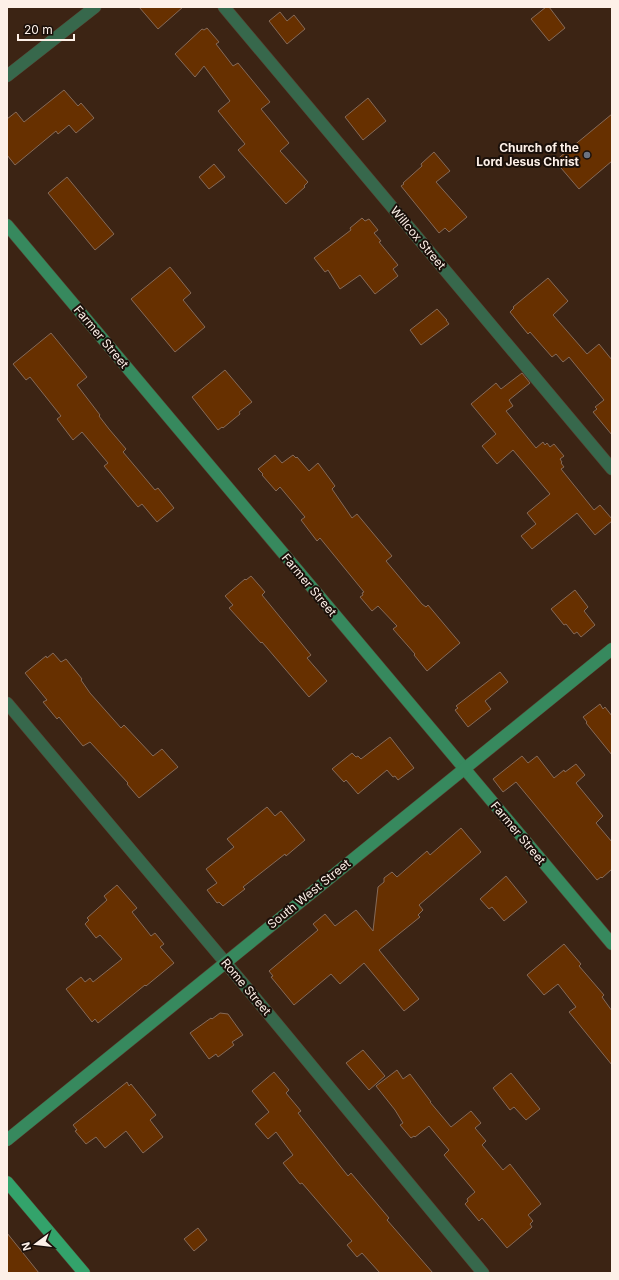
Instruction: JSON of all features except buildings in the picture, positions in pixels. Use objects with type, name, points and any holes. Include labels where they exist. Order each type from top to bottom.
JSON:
[{"type":"main road","points":[[7,1182],[84,1273]]},
{"type":"street","points":[[7,76],[95,7]]},
{"type":"street","name":"Willcox Street","points":[[224,7],[612,469]]},
{"type":"street","name":"Farmer Street","points":[[7,225],[612,944]]},
{"type":"street","name":"South West Street","points":[[7,1140],[612,649]]},
{"type":"street","name":"Rome Street","points":[[7,703],[225,962],[482,1273]]},
{"type":"place","name":"Church of the Lord Jesus Christ","points":[[587,155]]}]
